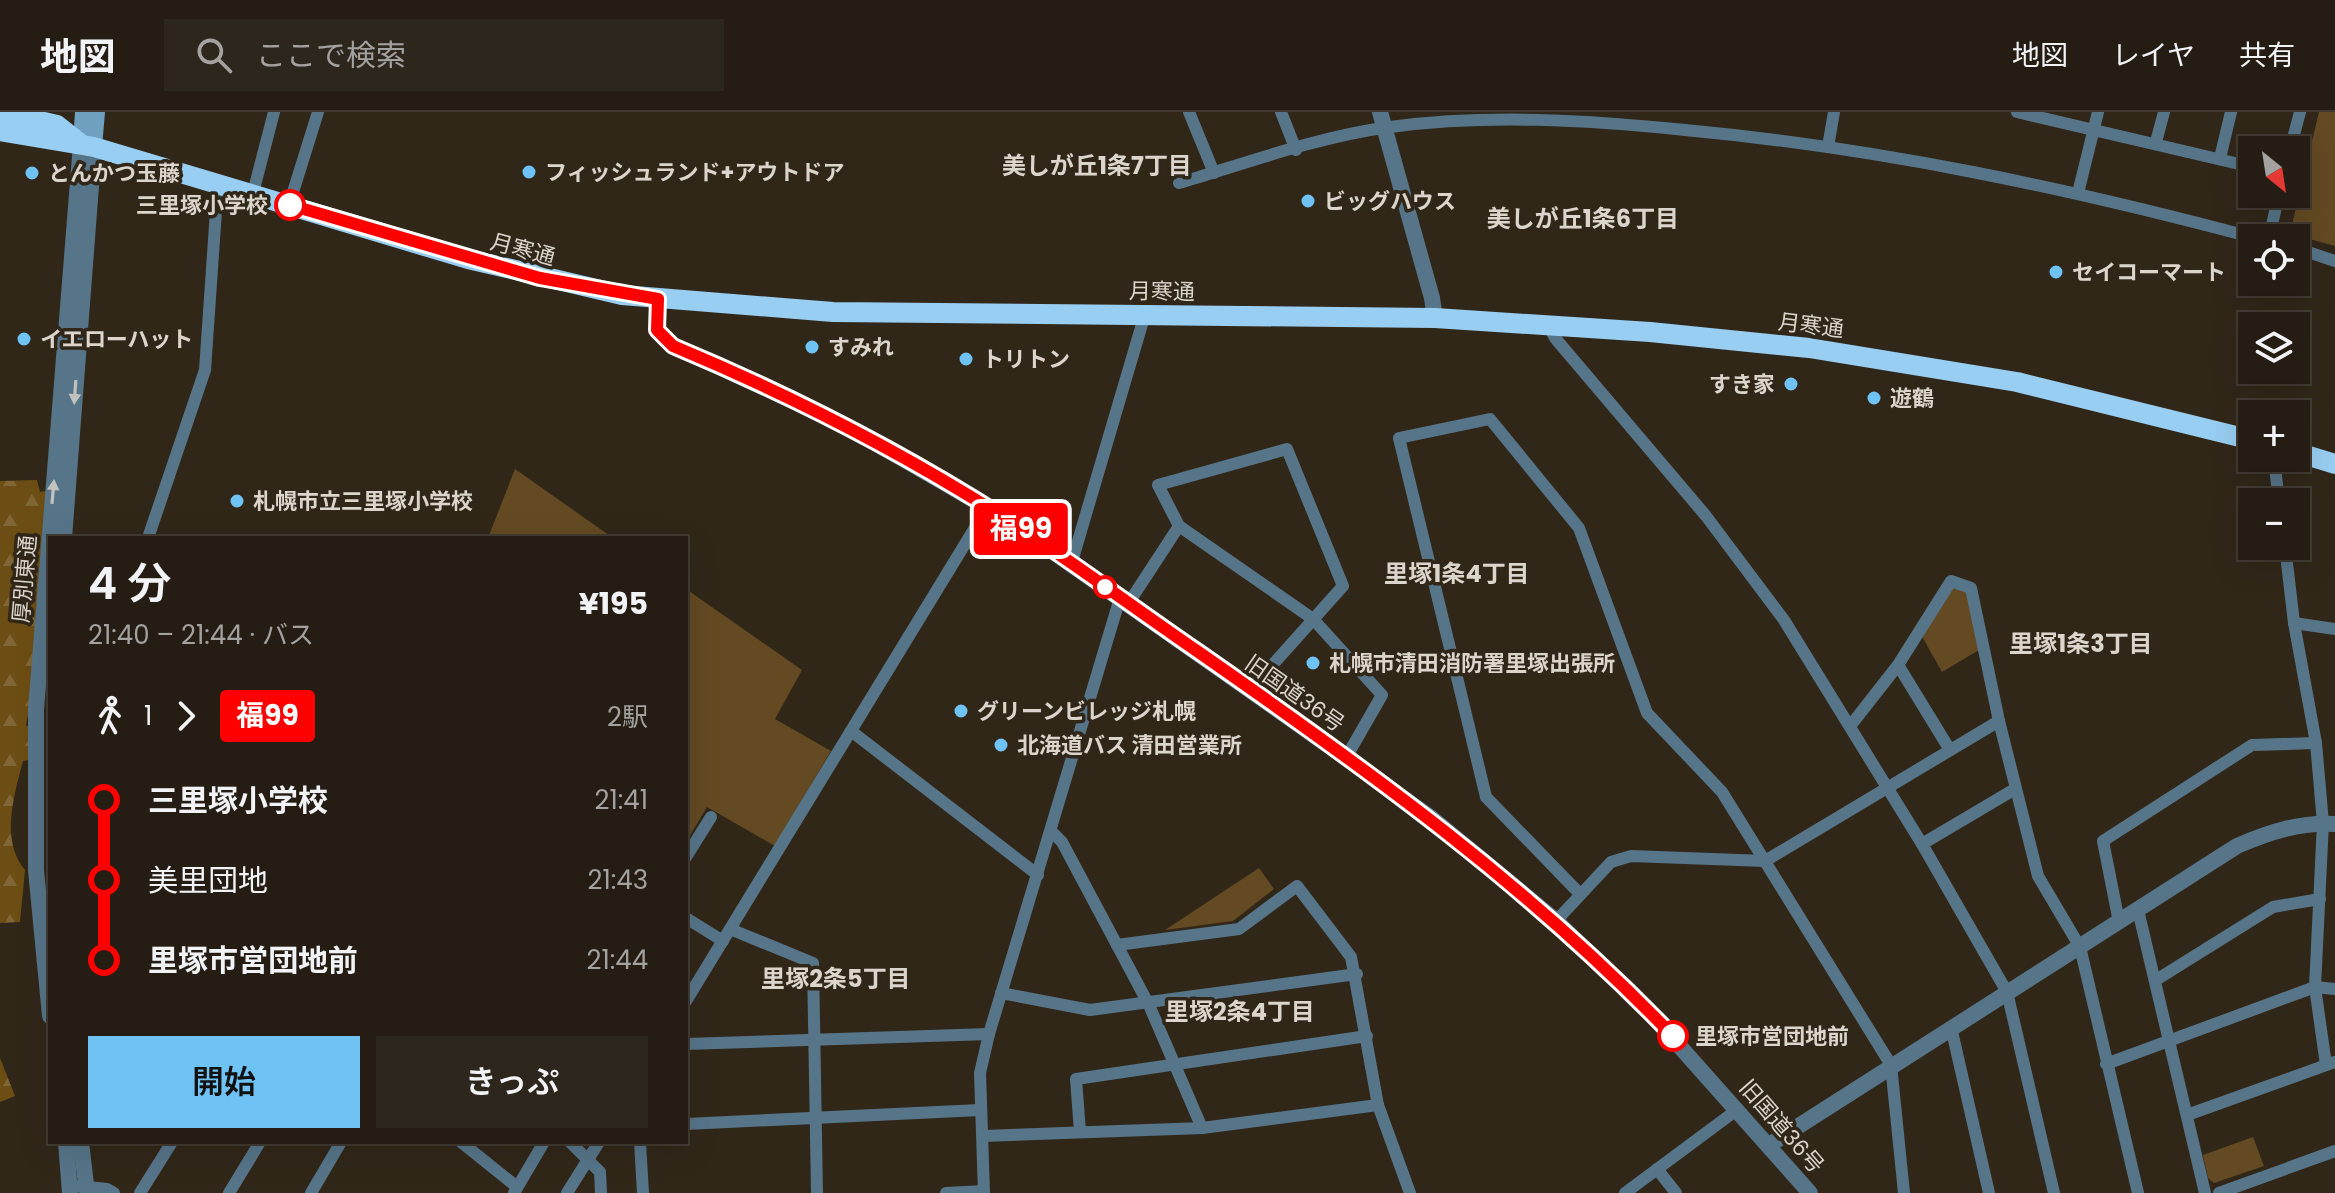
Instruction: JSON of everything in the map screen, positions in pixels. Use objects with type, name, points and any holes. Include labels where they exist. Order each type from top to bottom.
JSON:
[{"type":"highway","name":"月寒通","points":[[1,112],[57,125],[88,146]]},
{"type":"highway","name":"月寒通","points":[[0,131],[54,143],[88,146],[540,278],[658,299],[833,312],[1435,318],[1547,323],[1793,347],[2017,382],[2238,437]]},
{"type":"highway","points":[[2310,456],[2335,464]]},
{"type":"main road","points":[[83,112],[88,146]]},
{"type":"main road","points":[[88,146],[97,112]]},
{"type":"street","points":[[253,193],[274,112]]},
{"type":"street","points":[[289,205],[318,112]]},
{"type":"street","points":[[1189,112],[1214,173]]},
{"type":"street","points":[[1281,112],[1296,150]]},
{"type":"street","points":[[1828,147],[1834,112]]},
{"type":"street","points":[[2017,112],[2238,163]]},
{"type":"street","points":[[2078,193],[2098,112]]},
{"type":"street","points":[[2156,142],[2164,112]]},
{"type":"street","points":[[2220,158],[2231,112]]},
{"type":"street","points":[[2294,136],[2300,112]]},
{"type":"street","points":[[1179,183],[1296,150],[1382,120],[1634,118],[1828,147],[2078,193],[2238,234]]},
{"type":"street","points":[[1382,120],[1435,318]]},
{"type":"street","name":"厚別東通","points":[[64,536],[88,146]]},
{"type":"street","name":"厚別東通","points":[[57,536],[88,146]]},
{"type":"street","points":[[149,536],[205,370],[218,182]]},
{"type":"street","points":[[2310,253],[2335,261]]},
{"type":"street","name":"旧国道36号","points":[[658,299],[657,330],[673,346],[839,422],[987,508],[1347,756],[1473,851],[1556,921],[1643,1005],[1810,1193]]},
{"type":"street","points":[[1071,565],[1145,314]]},
{"type":"street","points":[[1547,323],[1555,338],[1706,516],[1784,620],[1922,844],[2007,992],[2054,1193]]},
{"type":"street","points":[[1580,894],[1486,797],[1399,438],[1490,419],[1579,528],[1647,713],[1722,792],[1891,1065],[1904,1193]]},
{"type":"street","points":[[1251,689],[1313,619],[1343,586],[1287,449],[1158,485],[1179,526],[1313,619],[1382,695],[1347,756]]},
{"type":"street","points":[[688,998],[987,508]]},
{"type":"street","points":[[946,1193],[984,1192],[980,1073],[1001,993],[1124,601],[1179,526]]},
{"type":"street","points":[[2187,1115],[2331,1064],[2315,987],[2320,899],[2329,823],[2294,623],[2287,560]]},
{"type":"street","points":[[1851,725],[1898,665],[1951,581],[1971,588],[1999,721],[2038,876],[2080,947],[2138,1193]]},
{"type":"street","points":[[2294,623],[2335,629]]},
{"type":"street","name":"厚別東通","points":[[48,647],[43,710],[43,871],[48,975]]},
{"type":"street","points":[[1898,665],[1950,750]]},
{"type":"street","points":[[1556,921],[1611,862],[1631,856],[1765,861],[1999,721]]},
{"type":"street","points":[[851,731],[1038,875]]},
{"type":"street","points":[[2119,922],[2103,841],[2252,745],[2316,743]]},
{"type":"street","points":[[1922,844],[2015,789]]},
{"type":"street","points":[[688,854],[711,817]]},
{"type":"street","points":[[1769,1145],[2237,846],[2271,831],[2329,823]]},
{"type":"street","points":[[1052,832],[1062,842],[1149,1005],[1202,1128]]},
{"type":"street","points":[[1117,945],[1239,929],[1297,886],[1351,957],[1357,974],[1378,1105],[1410,1193]]},
{"type":"street","points":[[2156,980],[2273,907],[2320,899]]},
{"type":"street","points":[[2138,910],[2205,1193]]},
{"type":"street","points":[[688,919],[723,941]]},
{"type":"street","points":[[730,929],[813,963],[817,1193]]},
{"type":"street","points":[[1001,993],[1090,1010],[1149,1005],[1357,974]]},
{"type":"street","points":[[2106,1064],[2315,987],[2335,989]]},
{"type":"street","points":[[1951,1027],[1989,1193]]},
{"type":"street","points":[[688,1044],[989,1034]]},
{"type":"street","points":[[1080,1132],[1076,1079],[1367,1036]]},
{"type":"street","points":[[983,1136],[1202,1128],[1378,1105]]},
{"type":"street","points":[[1625,1193],[1738,1109]]},
{"type":"street","points":[[688,1124],[980,1110]]},
{"type":"street","points":[[66,1144],[78,1190]]},
{"type":"street","points":[[78,1190],[81,1144]]},
{"type":"street","points":[[140,1193],[170,1144]]},
{"type":"street","points":[[229,1193],[259,1144]]},
{"type":"street","points":[[311,1193],[340,1144]]},
{"type":"street","points":[[463,1144],[516,1190],[543,1144]]},
{"type":"street","points":[[572,1144],[600,1172],[601,1193]]},
{"type":"street","points":[[567,1193],[598,1144]]},
{"type":"street","points":[[640,1144],[643,1193]]},
{"type":"street","points":[[2227,1192],[2335,1151]]},
{"type":"street","points":[[1657,1169],[1676,1193]]},
{"type":"street","points":[[78,1190],[114,1193]]},
{"type":"green space","points":[[37,480],[40,492],[46,491],[26,725],[34,731],[29,760],[23,761],[19,774],[11,817],[13,846],[25,870],[20,922],[0,923],[0,481]]},
{"type":"green space","points":[[0,1058],[15,1096],[0,1102]]},
{"type":"shaded area","points":[[2319,112],[2335,112],[2335,246],[2310,239],[2310,224],[2292,224],[2296,208],[2310,208],[2310,150]]},
{"type":"shaded area","points":[[515,469],[610,536],[489,536]]},
{"type":"shaded area","points":[[1951,581],[1971,588],[1984,647],[1942,672],[1919,631]]},
{"type":"shaded area","points":[[688,590],[802,670],[775,719],[831,751],[775,846],[707,807],[688,839]]},
{"type":"shaded area","points":[[1259,868],[1274,889],[1233,921],[1165,930]]},
{"type":"shaded area","points":[[2253,1137],[2264,1166],[2214,1183],[2208,1178],[2203,1155]]},
{"type":"bus line","name":"福99","points":[[290,205],[410,243],[540,278],[658,299],[657,330],[673,346],[732,370],[839,422],[1005,518],[1389,787],[1473,851],[1556,921],[1673,1036]]},
{"type":"place","name":"フィッシュランド+アウトドア","points":[[529,172]]},
{"type":"place","name":"とんかつ玉藤","points":[[32,173]]},
{"type":"place","name":"ビッグハウス","points":[[1308,201]]},
{"type":"place","name":"三里塚小学校","points":[[290,205]]},
{"type":"place","name":"セイコーマート","points":[[2056,272]]},
{"type":"place","name":"イエローハット","points":[[24,339]]},
{"type":"place","name":"すみれ","points":[[812,347]]},
{"type":"place","name":"トリトン","points":[[966,359]]},
{"type":"place","name":"すき家","points":[[1791,384]]},
{"type":"place","name":"遊鶴","points":[[1874,398]]},
{"type":"place","name":"札幌市立三里塚小学校","points":[[237,501]]},
{"type":"place","name":"札幌市清田消防署里塚出張所","points":[[1313,663]]},
{"type":"place","name":"グリーンビレッジ札幌","points":[[961,711]]},
{"type":"place","name":"北海道バス 清田営業所","points":[[1001,745]]},
{"type":"place","name":"里塚市営団地前","points":[[1673,1036]]},
{"type":"district","name":"美しが丘1条7丁目","points":[[1097,166]]},
{"type":"district","name":"美しが丘1条6丁目","points":[[1583,219]]},
{"type":"district","name":"里塚1条4丁目","points":[[1457,574]]},
{"type":"district","name":"里塚1条3丁目","points":[[2081,644]]},
{"type":"district","name":"里塚2条5丁目","points":[[836,979]]},
{"type":"district","name":"里塚2条4丁目","points":[[1240,1012]]}]
